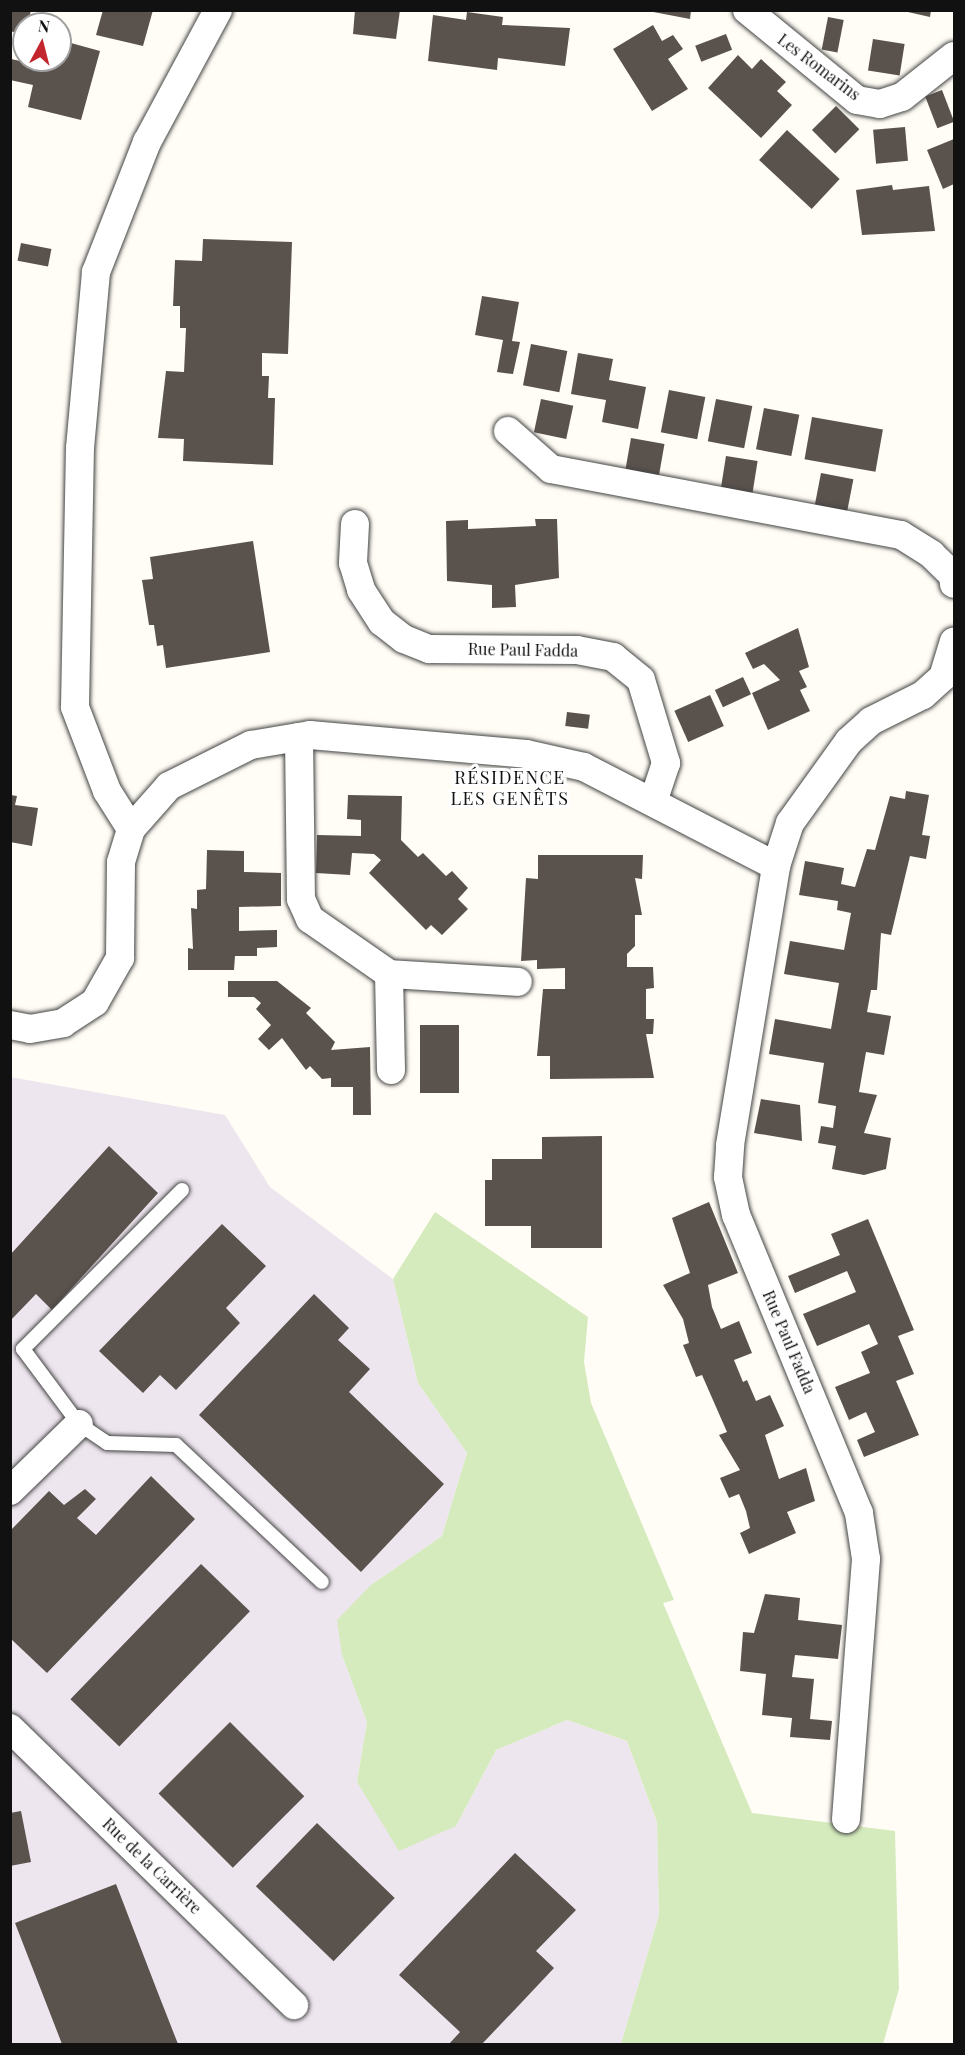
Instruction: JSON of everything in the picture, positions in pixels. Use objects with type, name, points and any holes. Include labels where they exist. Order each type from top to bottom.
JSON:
[{"type":"street","points":[[131,830],[102,781],[75,707],[81,448],[96,272],[147,142],[218,10]]},
{"type":"street","name":"Les Romarins","points":[[747,10],[857,100],[880,105],[902,97],[954,56]]},
{"type":"street","points":[[508,431],[551,470],[901,535],[931,554],[953,575],[954,585]]},
{"type":"street","name":"Rue Paul Fadda","points":[[356,524],[353,564],[361,591],[382,622],[404,639],[429,649],[577,650],[613,657],[641,680],[666,762],[653,802]]},
{"type":"street","name":"Rue Paul Fadda","points":[[846,1819],[866,1559],[859,1513],[736,1215],[728,1177],[776,866],[790,823],[849,741],[871,721],[923,695],[943,678],[954,642]]},
{"type":"street","points":[[299,737],[301,899],[310,919],[389,974],[518,982]]},
{"type":"street","points":[[10,1025],[30,1029],[63,1023],[95,1002],[112,980],[120,958],[122,862],[131,830],[169,786],[209,762],[250,745],[299,737],[526,754],[584,767],[776,866]]},
{"type":"street","points":[[389,974],[391,1070]]},
{"type":"street","points":[[10,1491],[79,1424]]},
{"type":"street","name":"Rue de la Carrière","points":[[10,1728],[294,2005]]},
{"type":"lane","points":[[182,1190],[23,1349],[79,1424],[107,1443],[176,1445],[322,1582]]},
{"type":"shaded area","points":[[10,1077],[225,1115],[270,1187],[393,1279],[418,1383],[467,1453],[442,1536],[371,1585],[342,1655],[367,1722],[357,1782],[456,1826],[496,1750],[567,1720],[627,1741],[657,1822],[659,1915],[621,2044],[11,2044]]},
{"type":"green space","points":[[435,1212],[588,1317],[584,1362],[591,1403],[674,1600],[663,1603],[752,1813],[895,1831],[899,1989],[883,2044],[621,2044],[659,1915],[657,1822],[627,1741],[567,1720],[496,1750],[456,1826],[399,1851],[357,1782],[367,1722],[342,1655],[337,1620],[371,1585],[442,1536],[467,1453],[418,1383],[393,1279]]},
{"type":"building","points":[[10,10],[31,10],[31,12],[12,12],[12,32],[10,31]]},
{"type":"building","points":[[103,10],[153,10],[143,46],[96,35]]},
{"type":"building","points":[[355,10],[400,10],[396,39],[353,34]]},
{"type":"building","points":[[643,10],[691,10],[690,19]]},
{"type":"building","points":[[899,10],[931,10],[930,17]]},
{"type":"building","points":[[467,12],[503,17],[502,25],[570,28],[565,66],[498,58],[497,70],[428,61],[433,15],[466,20]]},
{"type":"building","points":[[828,17],[844,20],[837,52],[822,49]]},
{"type":"building","points":[[653,25],[662,41],[673,35],[683,49],[668,59],[688,89],[652,111],[613,49]]},
{"type":"building","points":[[726,34],[732,50],[701,62],[695,46]]},
{"type":"building","points":[[873,39],[905,44],[900,76],[868,71]]},
{"type":"building","points":[[72,43],[100,51],[81,120],[28,107],[33,85],[10,80],[11,59],[12,72],[72,72]]},
{"type":"building","points":[[738,55],[752,69],[761,59],[786,82],[777,91],[792,105],[761,138],[708,88]]},
{"type":"building","points":[[942,90],[954,122],[937,128],[925,96]]},
{"type":"building","points":[[836,106],[859,129],[835,153],[812,130]]},
{"type":"building","points":[[905,127],[908,161],[876,164],[873,130]]},
{"type":"building","points":[[787,130],[840,179],[812,209],[759,160]]},
{"type":"building","points":[[954,139],[954,184],[943,189],[927,150]]},
{"type":"building","points":[[892,185],[893,190],[929,186],[935,231],[862,235],[856,190]]},
{"type":"building","points":[[203,239],[292,242],[288,354],[262,353],[262,376],[269,376],[268,398],[275,398],[273,465],[183,461],[184,439],[158,438],[166,371],[184,372],[186,328],[180,328],[180,306],[173,306],[175,260],[202,261]]},
{"type":"building","points":[[21,243],[51,249],[48,267],[18,261]]},
{"type":"building","points":[[482,296],[519,302],[512,341],[520,342],[513,374],[497,372],[503,340],[475,335]]},
{"type":"building","points":[[531,344],[567,351],[559,392],[523,385]]},
{"type":"building","points":[[578,353],[613,359],[609,380],[646,387],[638,429],[602,422],[606,400],[571,394]]},
{"type":"building","points":[[669,390],[705,397],[697,439],[661,432]]},
{"type":"building","points":[[541,399],[573,406],[566,439],[534,432]]},
{"type":"building","points":[[716,399],[752,406],[744,448],[708,441]]},
{"type":"building","points":[[764,408],[799,415],[791,456],[756,449]]},
{"type":"building","points":[[812,417],[883,430],[875,472],[805,459]]},
{"type":"building","points":[[631,438],[664,444],[659,477],[625,471]]},
{"type":"building","points":[[726,456],[758,461],[752,494],[721,489]]},
{"type":"building","points":[[821,473],[853,479],[847,512],[815,505]]},
{"type":"building","points":[[535,519],[557,519],[559,578],[515,585],[516,607],[492,608],[492,585],[447,581],[446,521],[468,520],[468,529],[536,526]]},
{"type":"building","points":[[253,541],[270,652],[166,668],[163,645],[157,646],[154,625],[149,625],[142,580],[153,579],[150,557]]},
{"type":"building","points":[[798,628],[809,667],[799,671],[807,687],[800,690],[810,711],[768,730],[752,693],[780,680],[764,664],[753,669],[745,653]]},
{"type":"building","points":[[743,677],[751,694],[723,707],[715,690]]},
{"type":"building","points":[[710,695],[724,726],[688,742],[674,711]]},
{"type":"building","points":[[567,712],[590,715],[588,729],[565,726]]},
{"type":"building","points":[[906,791],[929,795],[922,835],[930,836],[926,859],[910,856],[891,935],[881,933],[877,990],[871,990],[867,1012],[891,1016],[884,1055],[866,1052],[859,1092],[877,1095],[864,1133],[891,1138],[886,1169],[864,1175],[832,1169],[836,1146],[818,1143],[821,1126],[833,1128],[836,1106],[818,1103],[824,1063],[769,1054],[775,1019],[831,1029],[839,983],[784,974],[790,941],[844,950],[851,913],[837,910],[838,901],[799,895],[805,861],[844,868],[841,884],[855,887],[867,849],[875,850],[890,796],[905,799]]},
{"type":"building","points":[[10,795],[17,796],[15,805],[38,808],[32,846],[10,842]]},
{"type":"building","points":[[348,795],[402,796],[401,840],[418,857],[423,853],[446,876],[452,871],[468,888],[458,899],[468,909],[442,935],[431,925],[426,930],[369,873],[381,860],[374,854],[352,853],[350,875],[316,873],[317,835],[361,836],[361,820],[347,819]]},
{"type":"building","points":[[207,850],[244,851],[244,872],[281,873],[281,906],[239,907],[239,931],[277,930],[277,947],[257,948],[257,956],[235,956],[234,970],[188,970],[188,948],[193,949],[191,908],[197,909],[197,890],[206,889]]},
{"type":"building","points":[[538,855],[643,855],[642,879],[635,878],[642,915],[635,915],[635,946],[627,954],[627,967],[653,967],[654,988],[646,989],[646,1019],[654,1019],[653,1034],[646,1034],[654,1078],[550,1079],[550,1056],[537,1056],[543,989],[565,989],[565,968],[537,969],[537,960],[521,961],[526,878],[538,879]]},
{"type":"building","points":[[228,981],[277,981],[311,1008],[306,1013],[335,1042],[331,1050],[370,1047],[371,1115],[353,1115],[353,1087],[331,1087],[331,1078],[322,1079],[310,1066],[306,1070],[282,1038],[269,1050],[258,1039],[271,1025],[256,1009],[261,1003],[254,997],[228,997]]},
{"type":"building","points":[[420,1025],[459,1025],[459,1093],[420,1093]]},
{"type":"building","points":[[761,1099],[800,1105],[802,1141],[754,1133]]},
{"type":"building","points":[[602,1136],[602,1248],[531,1248],[531,1226],[485,1226],[485,1180],[492,1180],[492,1159],[542,1159],[542,1137]]},
{"type":"building","points":[[109,1146],[158,1193],[52,1310],[36,1294],[10,1321],[10,1255]]},
{"type":"building","points":[[709,1202],[738,1273],[708,1285],[712,1307],[721,1329],[739,1321],[752,1353],[734,1360],[743,1382],[747,1380],[756,1401],[770,1395],[784,1426],[765,1435],[779,1479],[806,1468],[815,1501],[787,1512],[796,1533],[749,1554],[740,1533],[750,1528],[746,1511],[739,1494],[729,1498],[720,1478],[740,1470],[719,1435],[727,1432],[702,1375],[696,1377],[683,1345],[689,1343],[683,1319],[663,1285],[690,1273],[672,1218]]},
{"type":"building","points":[[868,1219],[914,1330],[898,1336],[914,1374],[896,1381],[919,1435],[864,1457],[857,1440],[875,1432],[866,1412],[849,1420],[835,1387],[870,1373],[861,1352],[878,1344],[869,1324],[817,1346],[803,1314],[856,1292],[847,1271],[795,1293],[788,1276],[840,1255],[831,1234]]},
{"type":"building","points":[[222,1224],[266,1266],[226,1308],[240,1323],[176,1390],[160,1375],[143,1393],[99,1351]]},
{"type":"building","points":[[314,1294],[349,1328],[338,1340],[370,1369],[349,1392],[444,1484],[361,1572],[199,1415]]},
{"type":"building","points":[[151,1476],[195,1519],[47,1673],[10,1638],[10,1531],[49,1491],[64,1505],[85,1489],[96,1499],[77,1518],[96,1535]]},
{"type":"building","points":[[201,1564],[250,1611],[119,1746],[70,1699]]},
{"type":"building","points":[[765,1594],[800,1598],[798,1620],[842,1625],[838,1659],[795,1655],[792,1677],[814,1679],[810,1719],[832,1721],[830,1740],[790,1737],[792,1718],[762,1715],[766,1674],[740,1671],[743,1632],[754,1633]]},
{"type":"building","points":[[230,1722],[304,1796],[233,1868],[159,1793]]},
{"type":"building","points":[[21,1811],[31,1862],[10,1866],[10,1813]]},
{"type":"building","points":[[317,1823],[395,1898],[334,1961],[256,1886]]},
{"type":"building","points":[[515,1853],[576,1910],[536,1951],[554,1968],[522,2002],[482,2044],[449,2044],[460,2032],[399,1975]]},
{"type":"building","points":[[116,1884],[178,2044],[62,2044],[15,1923]]},
{"type":"district","name":"RÉSIDENCE LES GENÊTS","points":[[510,788]]}]
